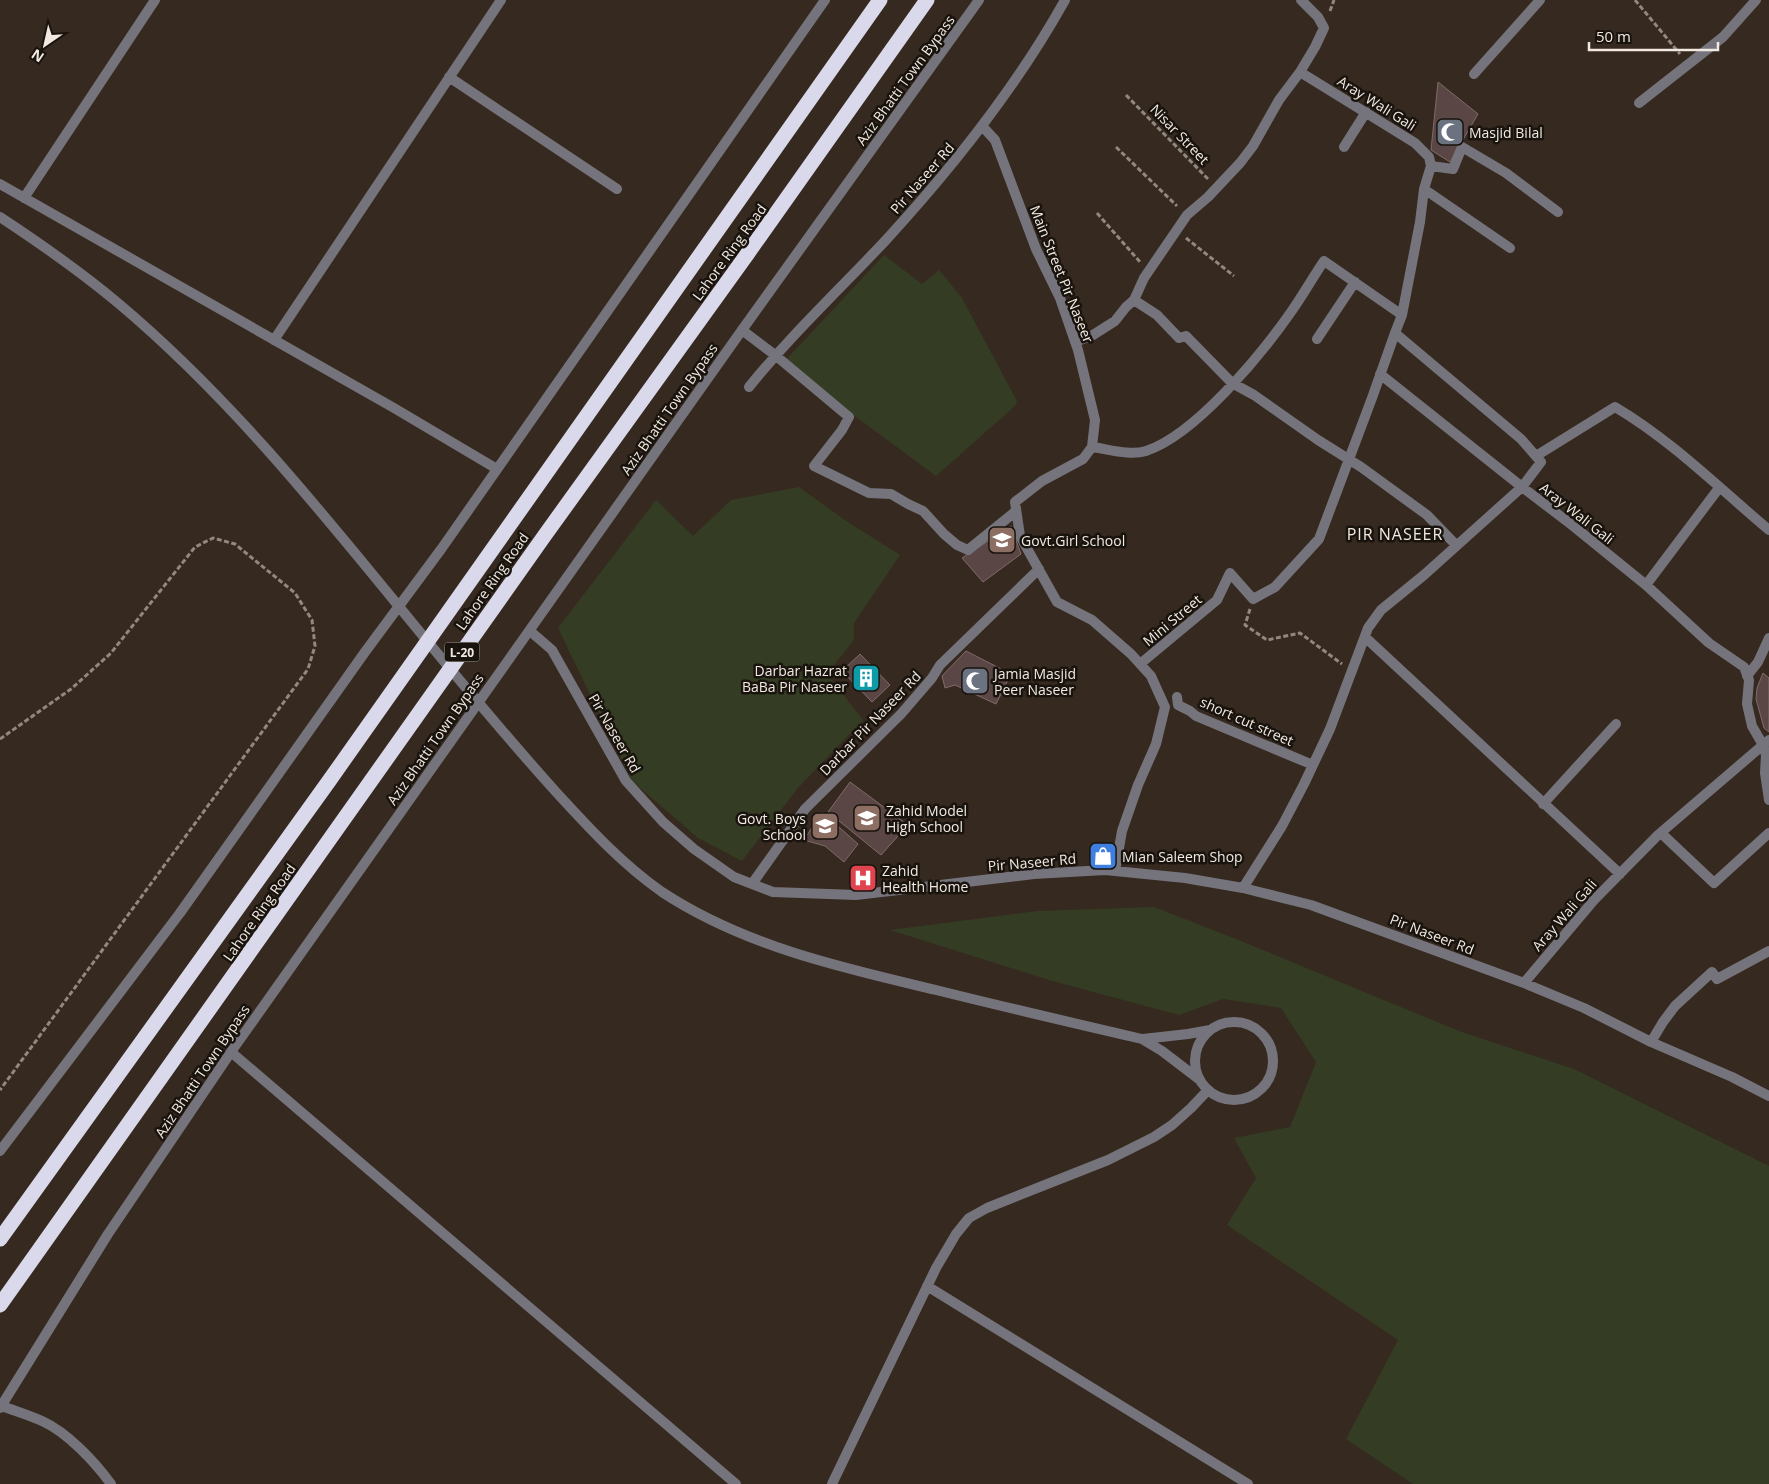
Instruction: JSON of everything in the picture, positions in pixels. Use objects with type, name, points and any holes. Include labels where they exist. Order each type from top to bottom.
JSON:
[{"type":"highway","name":"Lahore Ring Road","points":[[0,1239],[329,780],[880,0]]},
{"type":"highway","name":"Lahore Ring Road","points":[[0,1306],[533,551],[748,253],[927,0]]},
{"type":"street","points":[[24,198],[155,0]]},
{"type":"street","points":[[274,340],[501,0]]},
{"type":"street","points":[[0,1152],[180,913],[365,652],[442,548],[825,0]]},
{"type":"street","name":"Aziz Bhatti Town Bypass","points":[[1,1407],[108,1234],[231,1052],[742,330],[979,0]]},
{"type":"street","name":"Pir Naseer Rd","points":[[749,387],[775,355],[887,239],[962,154],[1044,38],[1065,0]]},
{"type":"street","points":[[1075,342],[1093,335],[1115,321],[1134,300],[1149,272],[1187,215],[1217,188],[1253,146],[1279,100],[1300,72],[1324,28],[1318,17],[1302,0]]},
{"type":"street","points":[[1474,74],[1540,0]]},
{"type":"street","points":[[1639,103],[1723,37],[1756,0]]},
{"type":"street","name":"Aray Wali Gali","points":[[1300,72],[1415,143],[1429,157],[1431,166]]},
{"type":"street","points":[[449,77],[617,189]]},
{"type":"street","points":[[1344,147],[1366,112]]},
{"type":"street","name":"Main Street Pir Naseer","points":[[982,126],[995,140],[1036,249],[1060,298],[1075,342],[1095,420],[1092,447]]},
{"type":"street","points":[[1253,599],[1275,587],[1319,539],[1402,315],[1420,222],[1424,189],[1431,166],[1453,169],[1462,148],[1506,173],[1558,212]]},
{"type":"street","points":[[0,184],[498,469]]},
{"type":"street","points":[[1424,189],[1510,248]]},
{"type":"street","points":[[0,217],[66,262],[120,305],[216,395],[282,466],[350,546],[509,740],[592,832],[625,863],[662,892],[703,916],[738,932],[847,970],[1142,1039],[1162,1051],[1200,1080],[1208,1090],[1218,1097],[1230,1100],[1249,1097],[1264,1086],[1270,1075],[1273,1063],[1271,1051],[1266,1040],[1258,1030],[1234,1022],[1222,1024],[1211,1030],[1203,1037],[1197,1047],[1195,1058],[1196,1070],[1200,1080]]},
{"type":"street","points":[[1115,871],[1122,831],[1138,785],[1156,744],[1165,708],[1151,676],[1131,654],[1092,620],[1057,602],[1020,536],[1015,502],[1042,481],[1082,459],[1092,447],[1123,452],[1145,451],[1179,434],[1204,412],[1259,353],[1291,312],[1324,260],[1402,315]]},
{"type":"street","points":[[1318,339],[1356,282]]},
{"type":"street","points":[[1134,300],[1157,315],[1179,338],[1186,336],[1232,383],[1254,395],[1427,515],[1456,545]]},
{"type":"street","points":[[742,330],[849,417],[842,430],[814,466],[869,493],[891,494],[923,511],[944,534],[968,550],[1015,512]]},
{"type":"street","points":[[1395,333],[1521,439],[1536,456],[1615,407],[1639,421],[1769,530]]},
{"type":"street","points":[[1242,888],[1282,826],[1313,765],[1330,729],[1368,628],[1381,610],[1522,487],[1380,374]]},
{"type":"street","name":"Aray Wali Gali","points":[[1536,456],[1540,462],[1522,487],[1646,586],[1709,643],[1744,666],[1747,676]]},
{"type":"street","points":[[1646,586],[1719,488]]},
{"type":"street","name":"Darbar Pir Naseer Rd","points":[[752,884],[805,809],[900,714],[932,678],[940,665],[1039,569]]},
{"type":"street","name":"Mini Street","points":[[1140,664],[1217,600],[1230,573],[1253,599]]},
{"type":"street","name":"Pir Naseer Rd","points":[[530,631],[552,650],[626,781],[663,822],[694,849],[734,876],[773,892],[856,895],[1034,874],[1106,870],[1185,878],[1242,888],[1311,905],[1524,983],[1584,1008],[1651,1042],[1732,1076],[1769,1096]]},
{"type":"street","points":[[1365,637],[1620,874]]},
{"type":"street","points":[[1769,638],[1758,662],[1747,676],[1749,680],[1747,704],[1752,726],[1766,743],[1765,773],[1769,800]]},
{"type":"street","name":"short cut street","points":[[1177,697],[1178,705],[1190,710],[1196,716],[1313,765]]},
{"type":"street","points":[[1544,804],[1616,724]]},
{"type":"street","name":"Aray Wali Gali","points":[[1524,983],[1594,900],[1661,833],[1766,743]]},
{"type":"street","points":[[1661,833],[1714,883],[1769,833]]},
{"type":"street","points":[[1651,1042],[1676,1006],[1712,972],[1717,979],[1769,952]]},
{"type":"street","points":[[1142,1039],[1211,1030]]},
{"type":"street","points":[[231,1052],[736,1484]]},
{"type":"street","points":[[832,1484],[927,1286],[956,1234],[969,1218],[993,1205],[1108,1160],[1154,1137],[1172,1125],[1208,1090]]},
{"type":"street","points":[[927,1286],[1248,1484]]},
{"type":"street","points":[[1,1407],[43,1421],[62,1433],[80,1449],[110,1483]]},
{"type":"path","points":[[1635,0],[1688,64]]},
{"type":"path","name":"Nisar Street","points":[[1126,95],[1217,188]]},
{"type":"path","points":[[1116,147],[1187,215]]},
{"type":"path","points":[[1097,213],[1149,272]]},
{"type":"path","points":[[1177,230],[1234,276]]},
{"type":"path","points":[[0,739],[71,689],[111,653],[195,547],[213,538],[235,544],[260,563],[295,592],[312,620],[315,646],[308,669],[0,1090]]},
{"type":"path","points":[[1253,599],[1245,625],[1266,640],[1300,633],[1352,672]]},
{"type":"green space","points":[[884,255],[922,284],[939,270],[962,298],[1017,401],[1015,406],[936,476],[783,363]]},
{"type":"green space","points":[[799,487],[845,520],[900,555],[854,623],[854,640],[827,674],[863,720],[797,789],[742,861],[698,838],[632,781],[558,628],[656,500],[693,536],[731,500]]},
{"type":"green space","points":[[1154,907],[1459,1031],[1574,1069],[1769,1166],[1769,1484],[1413,1484],[1346,1439],[1398,1340],[1227,1225],[1256,1178],[1234,1138],[1290,1127],[1316,1062],[1281,1008],[1223,999],[1179,1015],[1049,980],[890,930],[1038,911]]},
{"type":"building","name":"Masjid Bilal","points":[[1438,82],[1478,114],[1450,162],[1431,150]]},
{"type":"building","name":"Govt.Girl School","points":[[1011,526],[1021,554],[983,582],[962,558]]},
{"type":"building","name":"Jamia Masjid Peer Naseer","points":[[966,651],[1011,674],[996,704],[955,685],[945,688],[942,676]]},
{"type":"building","name":"Darbar Hazrat BaBa Pir Naseer","points":[[860,654],[890,685],[872,702],[842,671]]},
{"type":"building","points":[[1763,673],[1769,678],[1769,732],[1764,728],[1756,699],[1757,688]]},
{"type":"building","name":"Zahid Model High School","points":[[850,782],[908,825],[881,855],[828,812]]},
{"type":"building","name":"Govt. Boys School","points":[[822,812],[858,844],[844,862],[825,846],[804,840]]},
{"type":"place","name":"Masjid Bilal","points":[[1450,132]]},
{"type":"place","name":"Govt.Girl School","points":[[1002,540]]},
{"type":"place","name":"Darbar Hazrat BaBa Pir Naseer","points":[[866,678]]},
{"type":"place","name":"Jamia Masjid Peer Naseer","points":[[975,681]]},
{"type":"place","name":"Zahid Model High School","points":[[867,818]]},
{"type":"place","name":"Govt. Boys School","points":[[825,826]]},
{"type":"place","name":"Mian Saleem Shop","points":[[1103,856]]},
{"type":"place","name":"Zahid Health Home","points":[[863,878]]},
{"type":"district","name":"PIR NASEER","points":[[1395,534]]}]
